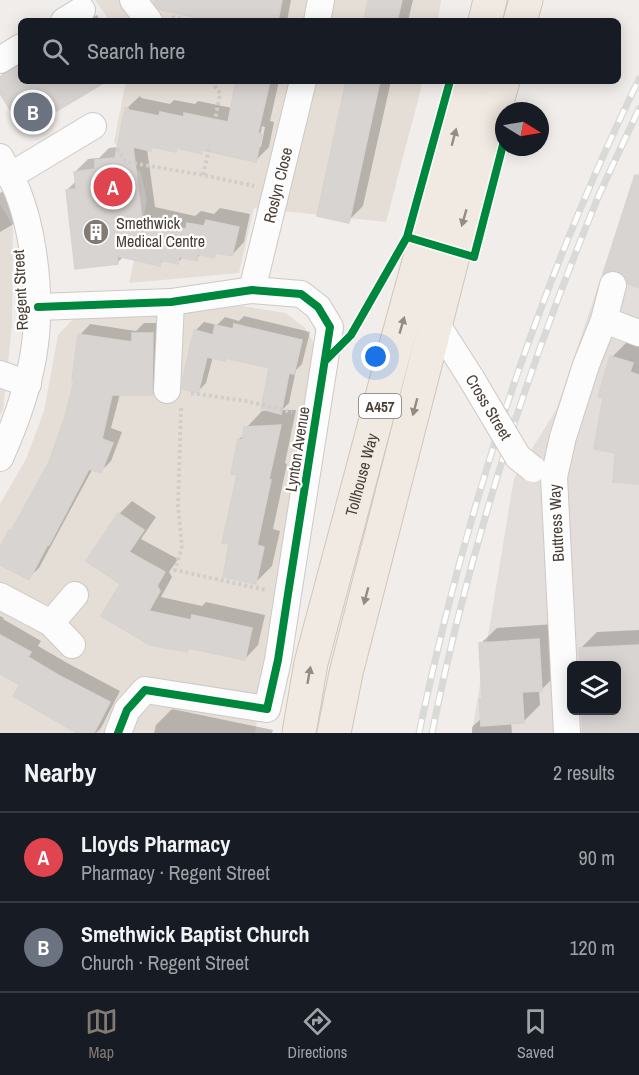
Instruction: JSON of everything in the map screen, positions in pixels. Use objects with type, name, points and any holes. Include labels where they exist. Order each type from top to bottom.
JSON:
[{"type":"main road","points":[[486,18],[490,0]]},
{"type":"main road","points":[[521,18],[526,0]]},
{"type":"main road","name":"Tollhouse Way","points":[[299,733],[314,652],[468,84]]},
{"type":"main road","name":"Tollhouse Way","points":[[334,733],[345,673],[454,252],[502,84]]},
{"type":"street","points":[[133,0],[147,18]]},
{"type":"street","points":[[318,18],[321,0]]},
{"type":"street","points":[[0,60],[18,49]]},
{"type":"street","name":"Roslyn Close","points":[[252,290],[302,84]]},
{"type":"street","points":[[5,166],[93,126]]},
{"type":"street","name":"Regent Street","points":[[0,458],[28,384],[37,338],[38,308],[30,230],[17,191],[5,166]]},
{"type":"street","name":"Buttress Way","points":[[567,733],[543,473],[563,437],[586,365],[604,320],[613,285]]},
{"type":"street","name":"Lynton Avenue","points":[[38,308],[171,303],[252,290],[300,294],[318,307],[330,327],[279,660],[267,709],[145,690],[127,710],[118,733]]},
{"type":"street","points":[[171,303],[174,391]]},
{"type":"street","points":[[604,320],[639,333]]},
{"type":"street","name":"Cross Street","points":[[436,323],[518,457],[543,473]]},
{"type":"street","points":[[0,374],[28,384]]},
{"type":"street","points":[[0,596],[51,623],[72,645]]},
{"type":"street","points":[[51,623],[75,596]]},
{"type":"path","points":[[213,84],[220,93],[215,120]]},
{"type":"path","points":[[203,175],[210,145]]},
{"type":"path","points":[[117,149],[126,162],[203,175],[276,191]]},
{"type":"path","points":[[288,594],[175,570],[182,546],[178,506],[174,391],[245,400],[316,417]]},
{"type":"shaded area","points":[[95,0],[441,0],[438,18],[108,18]]},
{"type":"shaded area","points":[[125,84],[422,84],[386,222],[254,208],[239,273],[129,283],[147,201],[141,173],[114,142]]},
{"type":"shaded area","points":[[639,172],[639,733],[472,733],[514,478],[557,408],[629,194]]},
{"type":"shaded area","points":[[0,204],[13,226],[12,325],[3,410],[0,415]]},
{"type":"shaded area","points":[[242,306],[286,313],[305,328],[315,345],[255,733],[0,733],[0,504],[26,459],[44,411],[58,335],[74,318],[144,317]]},
{"type":"building","points":[[154,0],[282,0],[279,18],[197,18],[159,9]]},
{"type":"building","points":[[368,0],[402,0],[398,18],[365,18]]},
{"type":"building","points":[[18,67],[18,84],[102,84],[23,131],[0,93],[0,77]]},
{"type":"building","points":[[235,84],[269,84],[258,133],[262,134],[256,162],[202,150],[202,154],[177,148],[176,152],[152,147],[151,151],[133,147],[142,220],[186,229],[187,223],[204,226],[206,220],[239,227],[232,256],[216,253],[214,258],[198,254],[197,261],[179,257],[178,264],[161,260],[160,266],[117,256],[118,264],[75,269],[66,190],[76,189],[74,172],[95,169],[95,160],[115,158],[125,108],[159,116],[160,112],[184,117],[184,113],[228,122]]},
{"type":"building","points":[[345,84],[379,84],[349,223],[317,216]]},
{"type":"building","points":[[635,175],[639,176],[639,288],[628,284],[624,275],[617,271],[610,270],[603,274]]},
{"type":"building","points":[[234,324],[302,340],[294,374],[289,373],[281,414],[261,409],[269,368],[225,358],[225,361],[207,357],[198,393],[182,389],[194,330],[213,335],[215,325],[233,329]]},
{"type":"building","points":[[132,333],[153,333],[153,395],[112,395],[102,439],[113,443],[101,473],[89,469],[29,580],[0,565],[0,548],[49,462],[65,417],[74,381],[72,380],[78,334],[132,342]]},
{"type":"building","points":[[610,356],[633,363],[630,372],[639,375],[639,484],[613,482],[615,453],[594,449],[603,398],[598,397]]},
{"type":"building","points":[[281,425],[257,545],[264,547],[256,584],[223,577],[229,544],[222,543],[237,475],[231,474],[238,439],[242,440],[244,427]]},
{"type":"building","points":[[118,513],[144,530],[129,552],[165,572],[157,586],[160,591],[149,611],[191,620],[192,615],[252,628],[245,660],[188,648],[187,652],[150,645],[101,616],[120,584],[86,561]]},
{"type":"building","points":[[0,635],[31,652],[28,657],[110,702],[94,733],[77,733],[13,696],[20,685],[0,674]]},
{"type":"building","points":[[539,639],[542,691],[522,692],[524,723],[481,726],[479,643]]},
{"type":"building","points":[[639,645],[639,733],[583,733],[582,715],[621,715],[621,661],[580,661],[579,648]]},
{"type":"railway","points":[[419,733],[459,565],[509,400],[537,318],[569,237],[602,158],[639,79]]},
{"type":"railway","points":[[432,733],[482,528],[524,393],[599,195],[639,109]]},
{"type":"cycle path","points":[[325,361],[351,335],[407,237],[449,84]]},
{"type":"cycle path","points":[[407,237],[474,257],[500,156]]},
{"type":"cycle path","points":[[38,307],[171,302],[252,290],[301,294],[318,307],[330,327],[278,660],[267,709],[145,690],[127,710],[118,733]]},
{"type":"place","name":"Smethwick Baptist Church","points":[[33,112]]},
{"type":"place","name":"Lloyds Pharmacy","points":[[113,187]]},
{"type":"place","name":"Smethwick Medical Centre","points":[[96,232]]}]
